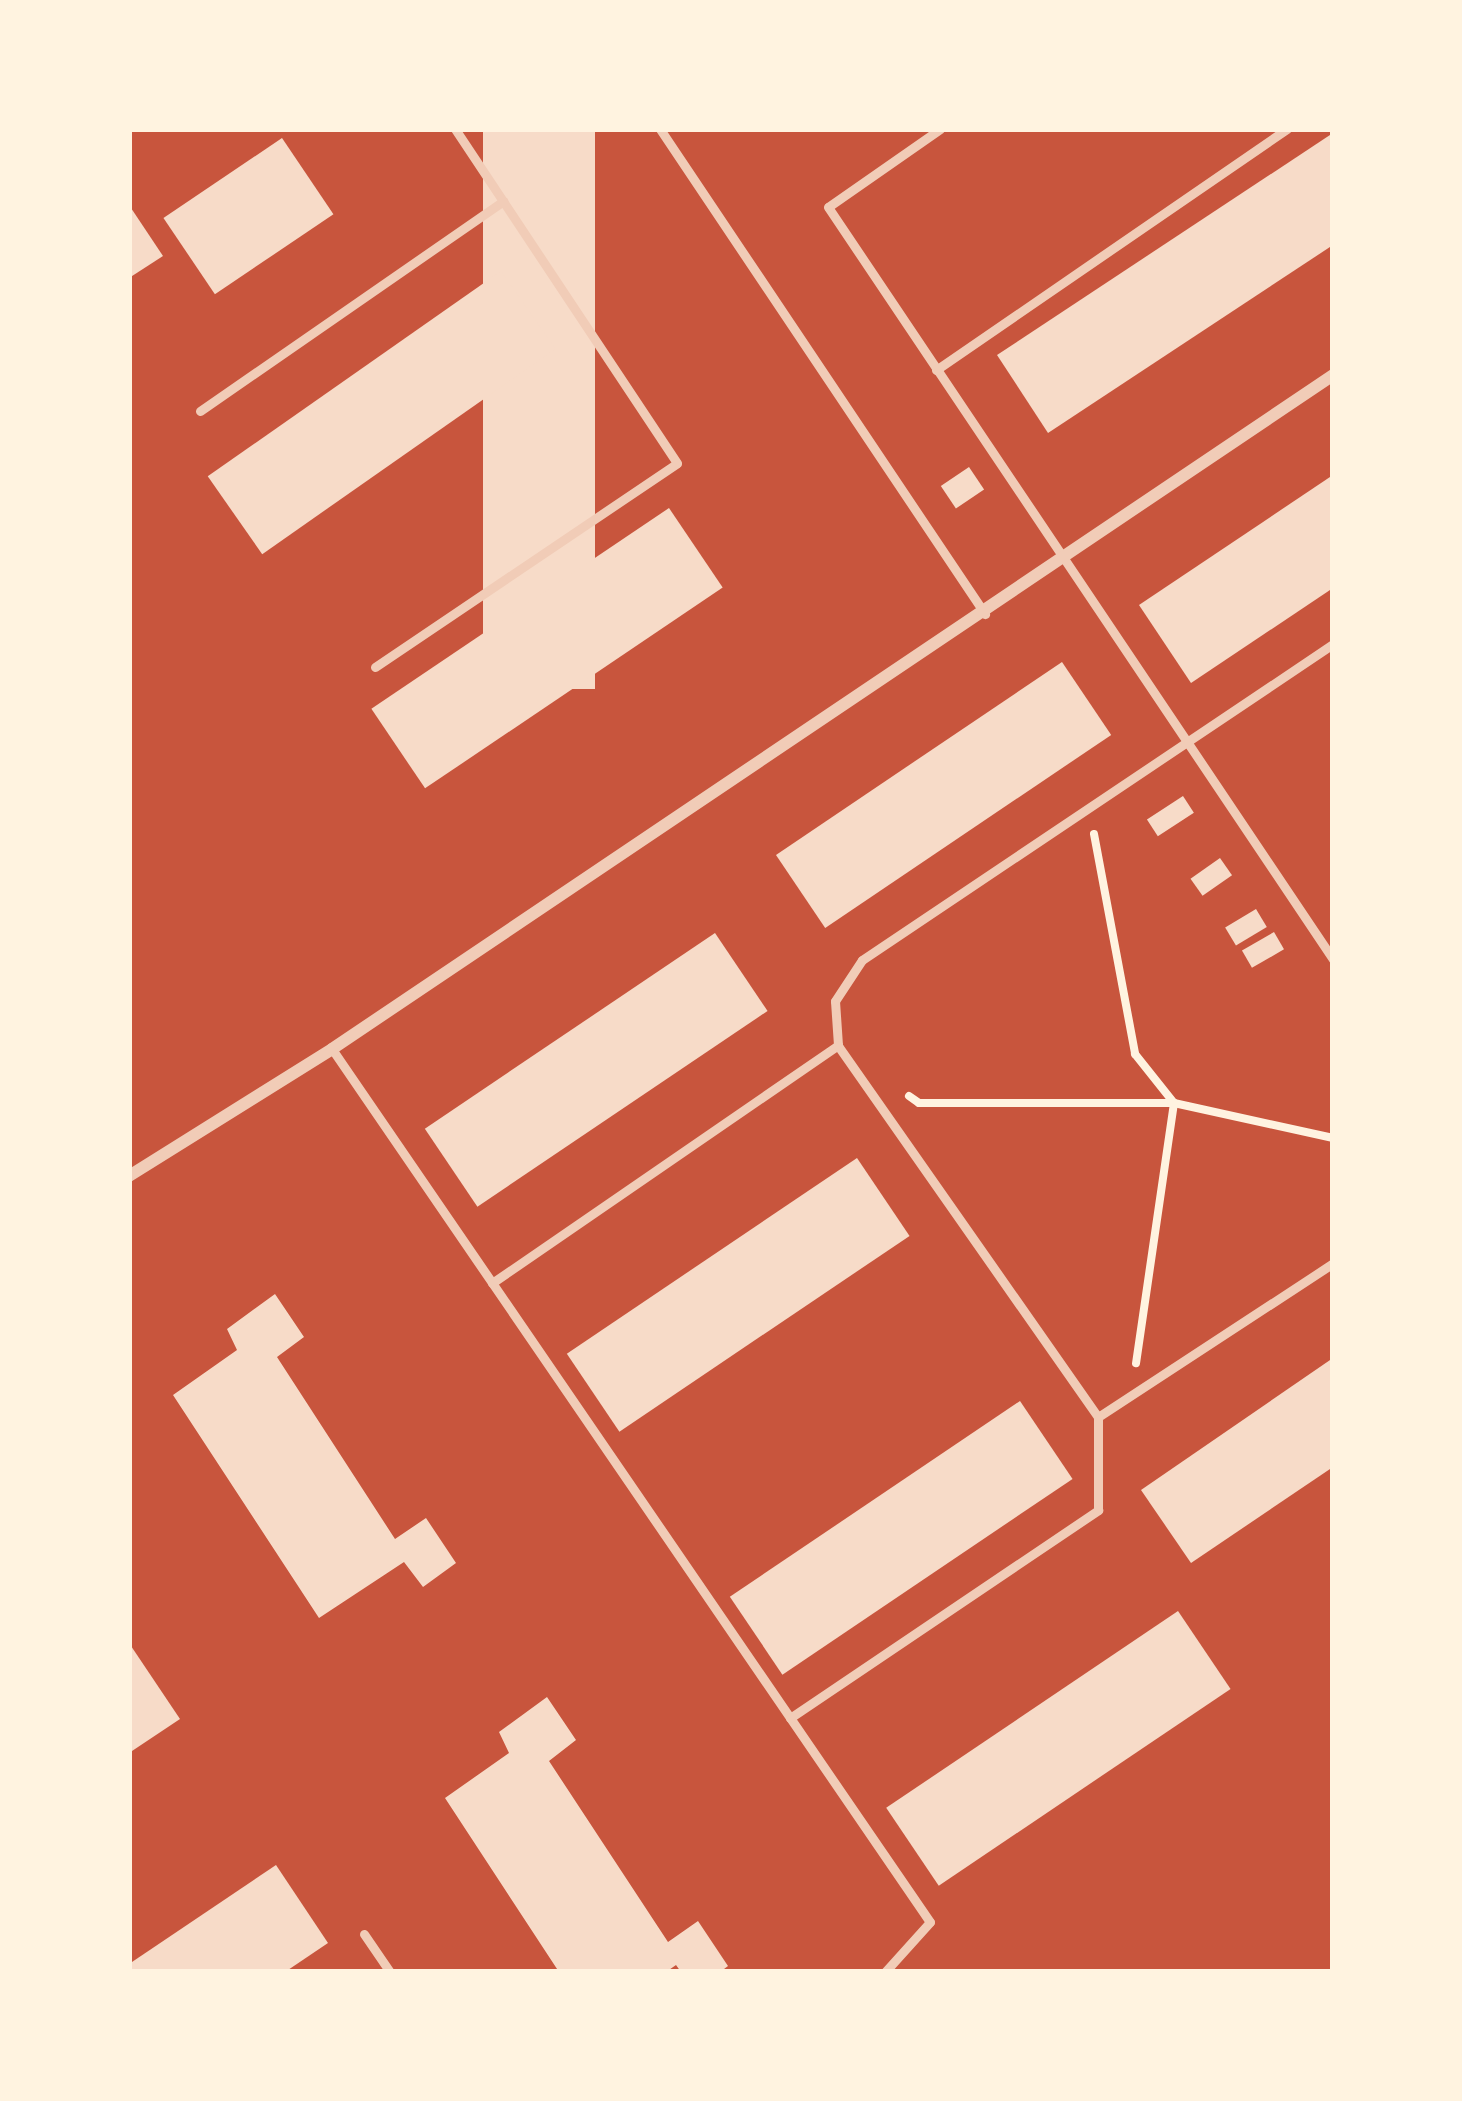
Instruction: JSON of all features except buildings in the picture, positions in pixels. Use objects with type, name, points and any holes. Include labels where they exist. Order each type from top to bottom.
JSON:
[{"type":"street","points":[[129,1175],[332,1049],[985,614],[1333,375]]},
{"type":"lane","points":[[375,667],[677,463],[455,129]]},
{"type":"lane","points":[[660,129],[985,614]]},
{"type":"lane","points":[[940,129],[827,207],[1333,959]]},
{"type":"lane","points":[[936,370],[1287,129]]},
{"type":"lane","points":[[200,411],[503,201]]},
{"type":"lane","points":[[790,1718],[1098,1510],[1098,1417],[838,1045],[835,1001],[862,960],[1333,644]]},
{"type":"lane","points":[[492,1282],[838,1045]]},
{"type":"lane","points":[[332,1049],[930,1922],[885,1972]]},
{"type":"lane","points":[[1098,1417],[1333,1263]]},
{"type":"lane","points":[[364,1934],[390,1972]]},
{"type":"path","points":[[1090,809],[1135,1054],[1174,1103],[1133,1394]]},
{"type":"path","points":[[903,1092],[919,1103],[1174,1103],[1333,1138]]}]
